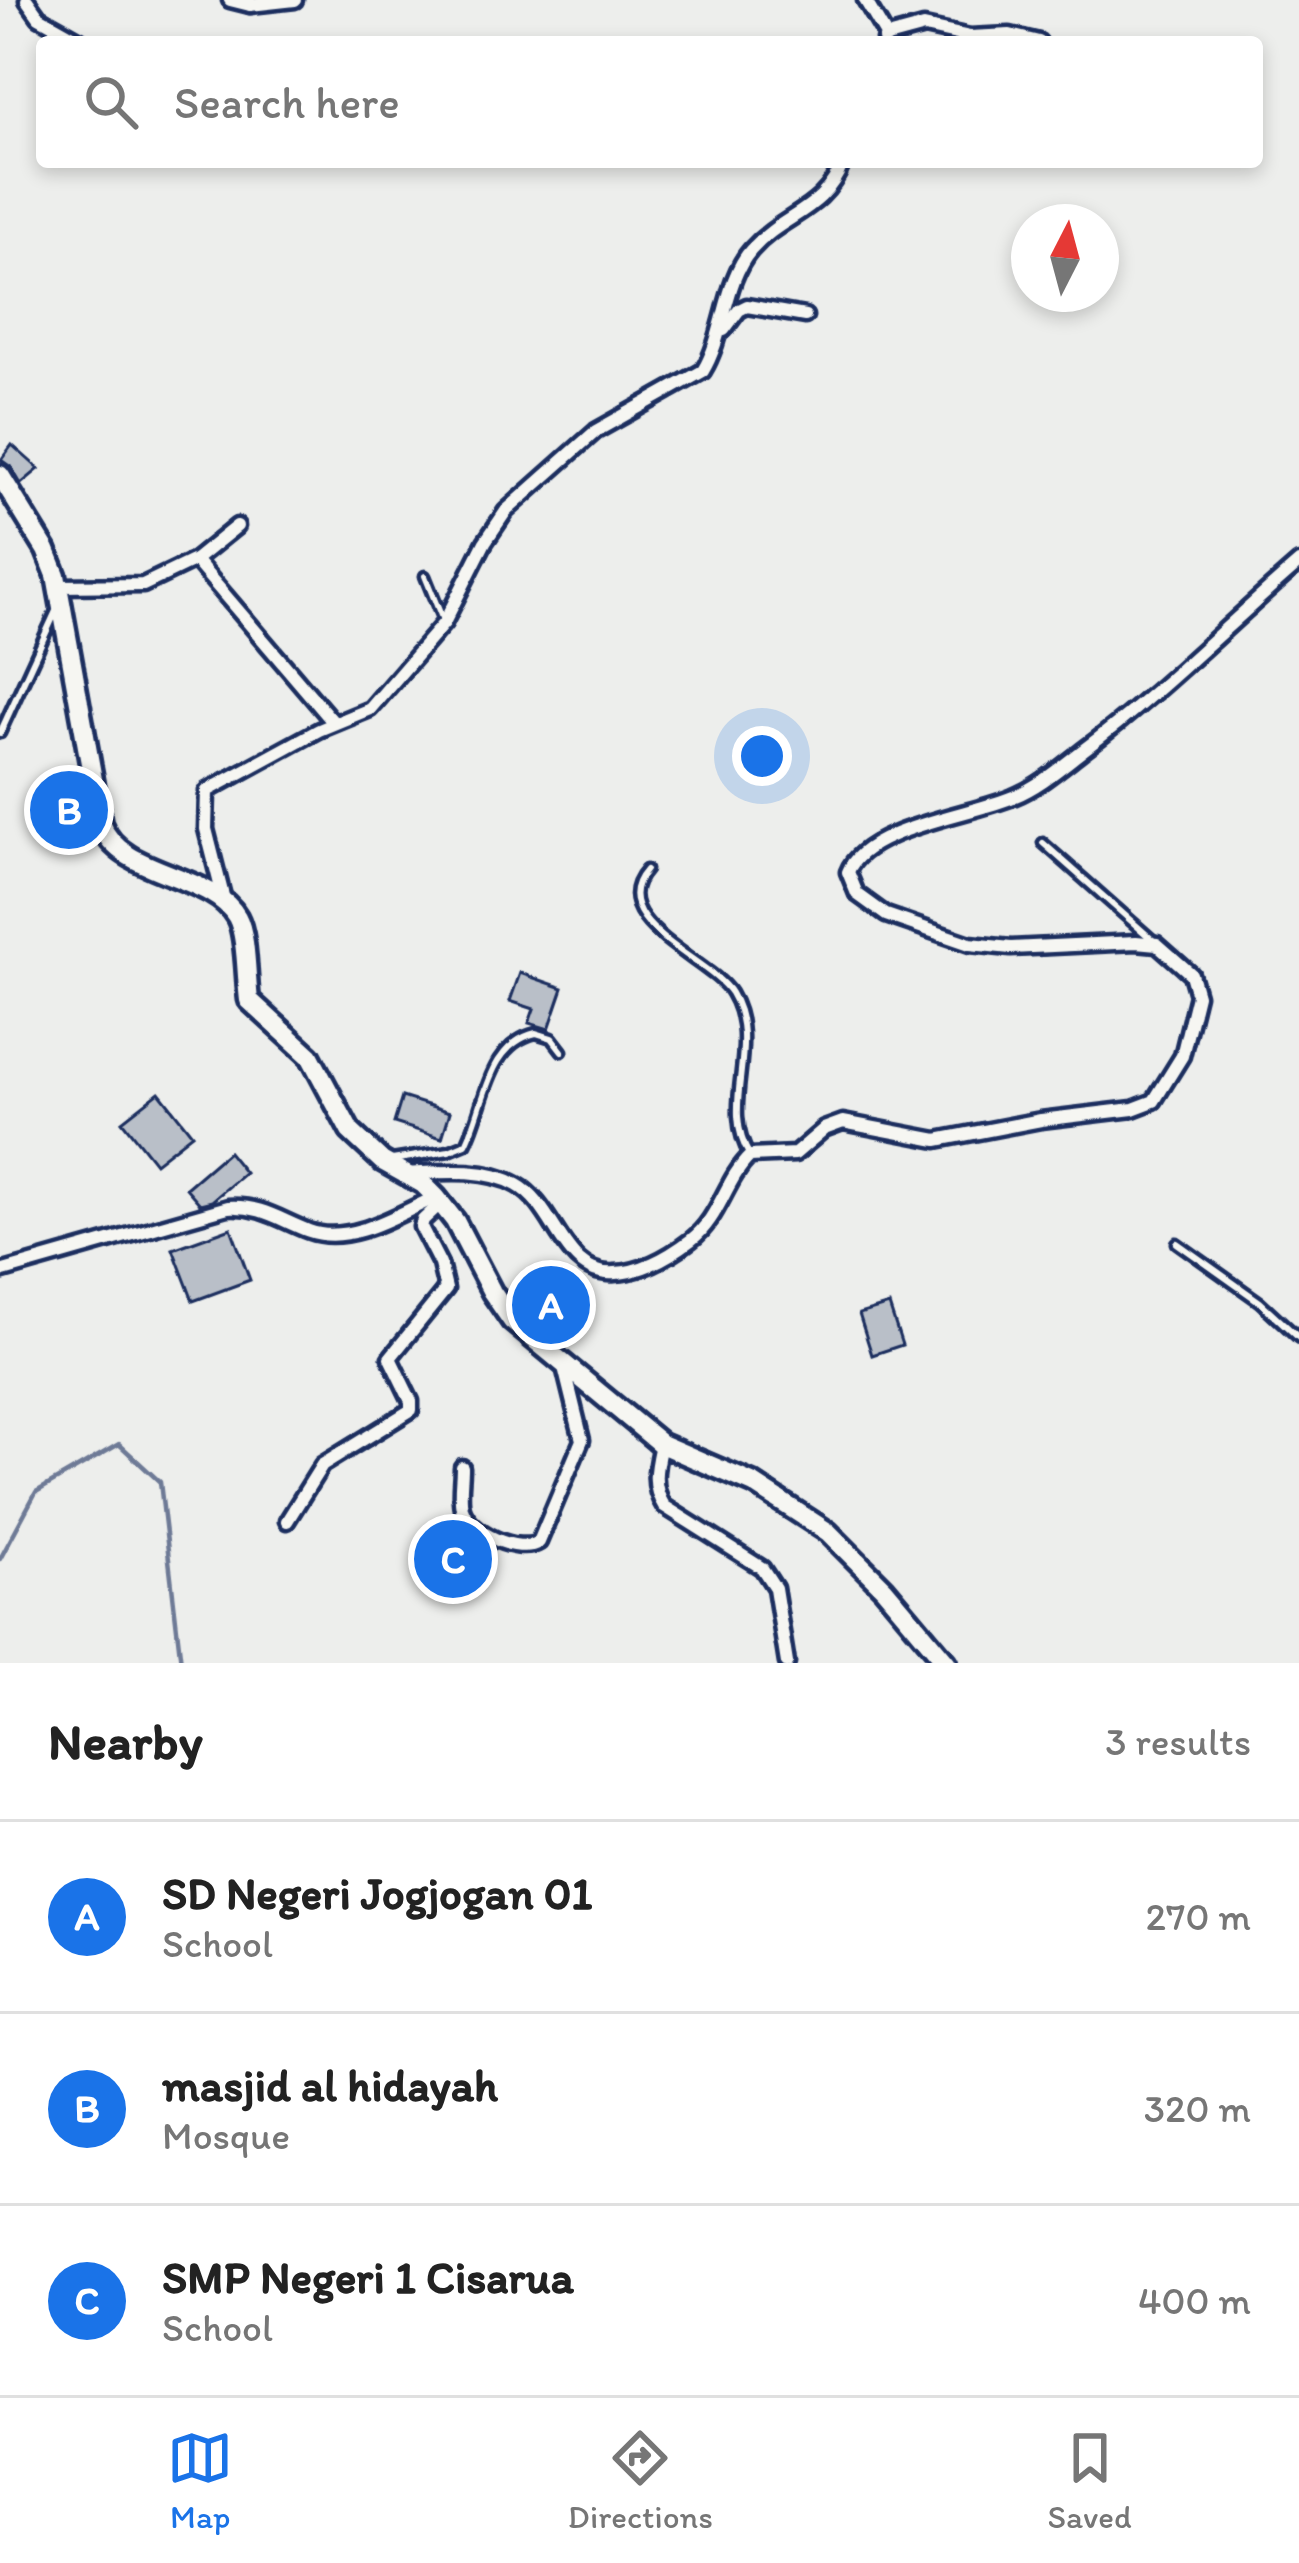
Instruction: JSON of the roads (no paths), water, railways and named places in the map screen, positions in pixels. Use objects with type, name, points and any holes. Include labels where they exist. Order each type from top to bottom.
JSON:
[{"type":"street","points":[[25,0],[38,16],[73,36]]},
{"type":"street","points":[[230,0],[295,0]]},
{"type":"street","points":[[865,0],[883,36]]},
{"type":"street","points":[[894,36],[923,27],[965,36]]},
{"type":"street","points":[[983,36],[1017,36]]},
{"type":"street","points":[[841,168],[821,200],[782,221],[747,254],[704,371],[596,431],[506,511],[444,623],[370,709],[334,723],[207,791],[206,829],[224,900],[239,919],[250,1000],[310,1056],[347,1127],[382,1161],[439,1200],[502,1308],[661,1444],[754,1484],[820,1526],[884,1588],[947,1663]]},
{"type":"street","points":[[718,334],[747,306],[805,316]]},
{"type":"street","points":[[0,475],[46,550],[61,592],[104,834],[154,868],[224,900]]},
{"type":"street","points":[[61,592],[143,586],[195,560],[237,526]]},
{"type":"street","points":[[195,560],[334,723]]},
{"type":"street","points":[[405,1174],[466,1173],[513,1183],[539,1203],[586,1269],[607,1274],[642,1268],[692,1239],[713,1216],[749,1156],[795,1154],[824,1129],[843,1122],[944,1140],[1041,1120],[1133,1109],[1154,1101],[1182,1056],[1196,1015],[1197,995],[1191,974],[1157,944],[1011,948],[957,940],[886,915],[857,894],[848,872],[863,852],[892,836],[1014,797],[1048,777],[1137,708],[1299,563]]},
{"type":"street","points":[[0,1272],[228,1207],[261,1209],[306,1230],[338,1234],[439,1200]]},
{"type":"street","points":[[287,1521],[322,1465],[411,1410],[389,1358],[445,1291],[440,1264],[422,1227],[439,1200]]},
{"type":"street","points":[[462,1467],[466,1516],[512,1545],[528,1548],[539,1543],[582,1440],[561,1360]]},
{"type":"street","points":[[661,1444],[658,1497],[664,1506],[770,1576],[787,1663]]},
{"type":"lane","points":[[424,576],[444,623]]},
{"type":"lane","points":[[0,733],[61,592]]},
{"type":"lane","points":[[1043,843],[1157,944]]},
{"type":"lane","points":[[646,870],[636,896],[647,921],[669,945],[721,979],[742,1018],[744,1057],[737,1119],[749,1156]]},
{"type":"lane","points":[[382,1161],[466,1144],[499,1056],[516,1040],[543,1034],[562,1051]]},
{"type":"lane","points":[[1177,1243],[1260,1302],[1299,1338]]},
{"type":"waterway","points":[[0,1559],[36,1492],[119,1444],[160,1482],[181,1663]]},
{"type":"place","name":"masjid al hidayah","points":[[69,810]]},
{"type":"place","name":"SD Negeri Jogjogan 01","points":[[551,1305]]},
{"type":"place","name":"SMP Negeri 1 Cisarua","points":[[453,1559]]}]
